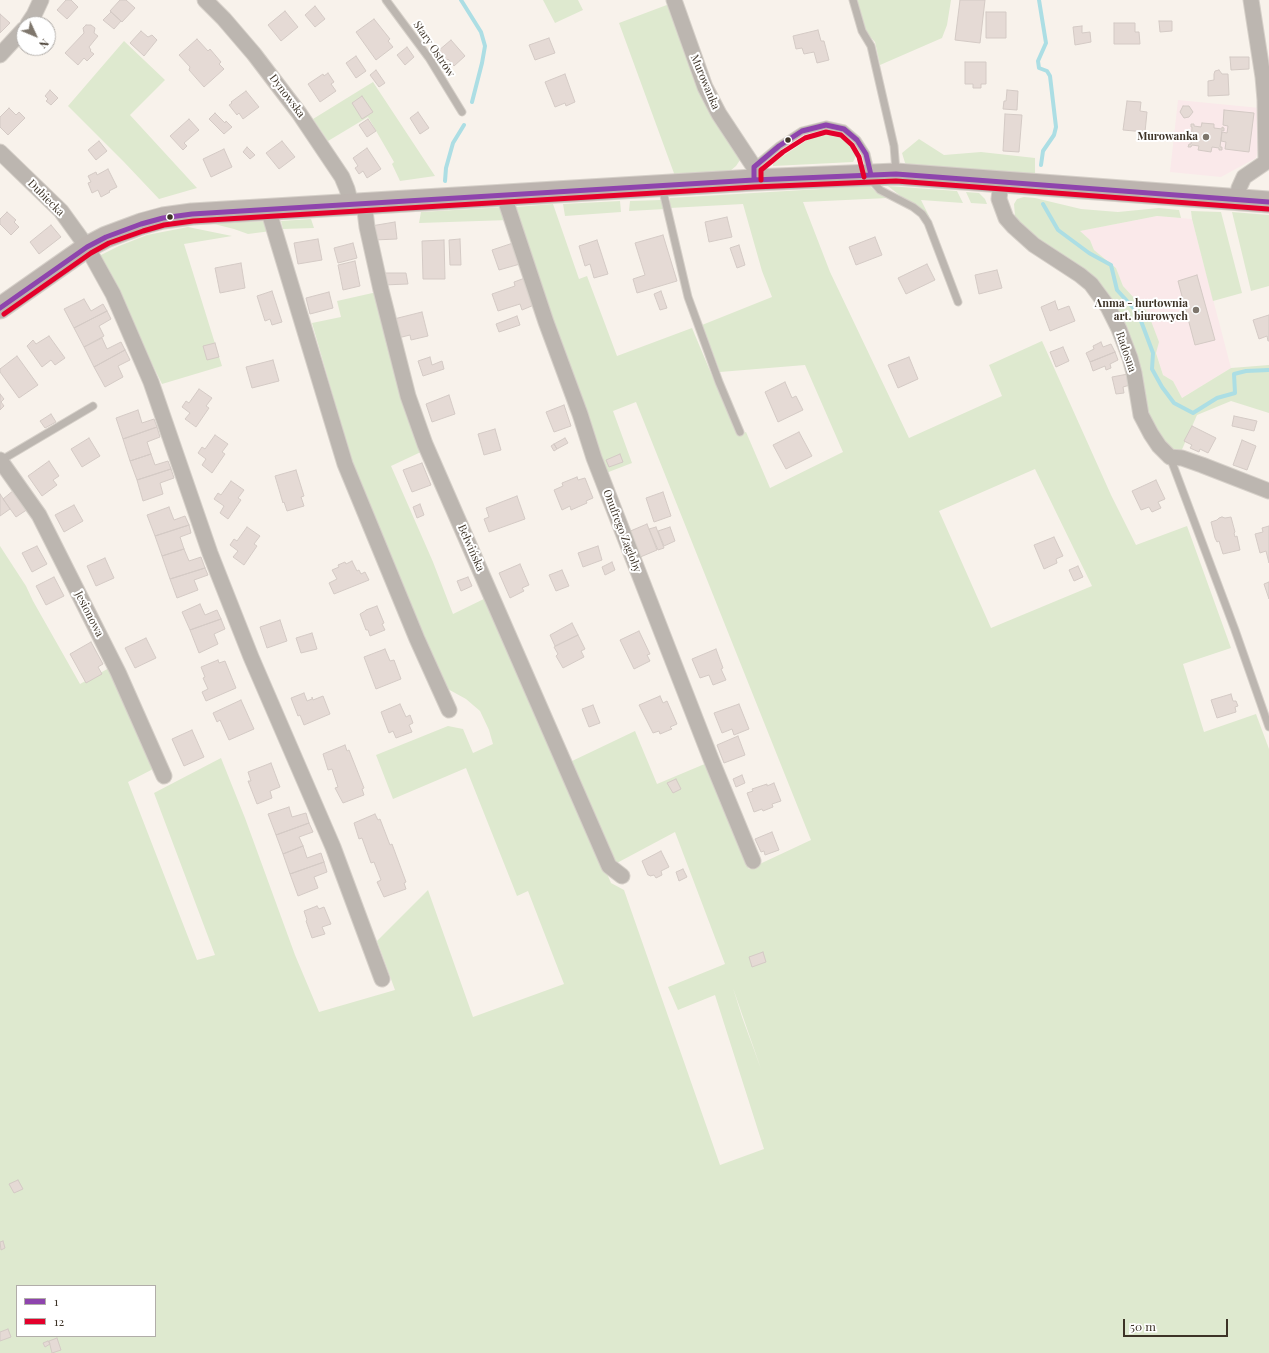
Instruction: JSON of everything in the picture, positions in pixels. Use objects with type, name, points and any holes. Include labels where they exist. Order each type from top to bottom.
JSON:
[{"type":"main road","points":[[0,308],[87,247],[106,237],[162,218],[192,214],[661,186],[754,174],[896,174],[1269,202]]},
{"type":"street","points":[[33,16],[41,0]]},
{"type":"street","name":"Dynowska","points":[[205,0],[224,19],[254,54],[299,113],[342,177],[347,189],[358,204]]},
{"type":"street","name":"Murowanka","points":[[674,0],[708,94],[754,174]]},
{"type":"street","points":[[1237,200],[1239,188],[1244,178],[1267,162],[1263,77],[1251,0]]},
{"type":"street","points":[[0,55],[16,38]]},
{"type":"street","name":"Dubiecka","points":[[0,152],[61,211],[87,247],[113,294],[150,382],[210,553],[248,650],[333,847],[382,979]]},
{"type":"street","name":"Radosna","points":[[1001,182],[999,199],[1006,218],[1034,245],[1080,275],[1091,284],[1108,307],[1119,329],[1130,358],[1141,415],[1144,423],[1159,446],[1170,457]]},
{"type":"street","name":"Onufrego Zagłoby","points":[[504,196],[546,322],[580,414],[594,458],[710,759],[753,861]]},
{"type":"street","name":"Bełwińska","points":[[358,204],[367,227],[381,290],[408,396],[425,444],[609,866],[622,876]]},
{"type":"street","points":[[268,209],[345,464],[414,632],[449,710]]},
{"type":"street","points":[[1170,457],[1182,458],[1269,491]]},
{"type":"street","name":"Jesionowa","points":[[0,460],[28,498],[45,526],[118,672],[164,776]]},
{"type":"lane","name":"Stary Ostrów","points":[[386,0],[428,58],[462,112]]},
{"type":"lane","points":[[853,0],[862,31],[871,46],[894,146],[896,174]]},
{"type":"lane","points":[[754,174],[779,146],[802,131],[826,125],[844,129],[858,140],[866,154],[870,175],[880,190],[913,207],[925,219],[931,229],[958,302]]},
{"type":"lane","points":[[661,186],[688,297],[719,382],[740,432]]},
{"type":"lane","points":[[0,460],[93,406]]},
{"type":"lane","points":[[1170,457],[1235,630],[1269,726]]},
{"type":"shaded area","points":[[1178,100],[1260,108],[1259,146],[1256,158],[1221,177],[1170,172]]},
{"type":"shaded area","points":[[1157,216],[1192,219],[1231,368],[1182,398],[1173,381],[1163,375],[1156,352],[1148,313],[1123,286],[1116,268],[1094,250],[1090,240],[1079,231]]},
{"type":"green space","points":[[543,0],[578,0],[583,10],[555,23]]},
{"type":"green space","points":[[855,0],[951,0],[947,25],[942,38],[880,65],[875,42],[865,31]]},
{"type":"green space","points":[[672,3],[740,160],[730,171],[719,174],[675,176],[619,23]]},
{"type":"green space","points":[[124,41],[165,80],[130,115],[197,188],[159,199],[68,106]]},
{"type":"green space","points":[[373,82],[435,176],[400,181],[392,164],[394,162],[368,117],[328,141],[313,119]]},
{"type":"green space","points":[[827,133],[845,136],[851,142],[855,149],[856,156],[853,162],[773,166],[773,163],[807,140]]},
{"type":"green space","points":[[919,139],[944,155],[981,152],[1035,158],[1035,175],[906,166],[902,153]]},
{"type":"green space","points":[[870,186],[876,192],[888,198],[803,202],[830,272],[909,438],[1002,396],[989,365],[1042,341],[1111,495],[1136,545],[1187,526],[1231,648],[1183,664],[1204,732],[1256,714],[1269,749],[1269,1353],[0,1353],[0,546],[26,586],[80,684],[111,667],[155,768],[128,782],[197,960],[215,955],[154,793],[221,758],[245,818],[295,955],[319,1012],[395,990],[377,941],[428,890],[473,1017],[564,984],[528,891],[517,896],[466,768],[393,799],[376,755],[448,726],[463,729],[473,753],[493,744],[489,730],[480,711],[466,699],[446,688],[353,466],[312,323],[341,317],[337,301],[377,292],[423,451],[391,466],[433,562],[453,614],[488,597],[611,883],[624,890],[720,1165],[764,1149],[715,995],[678,1010],[668,987],[725,964],[675,832],[615,864],[570,762],[635,731],[657,784],[707,763],[749,869],[811,840],[636,402],[613,411],[632,463],[606,473],[517,220],[516,207],[553,204],[579,279],[587,276],[617,356],[692,328],[737,435],[746,432],[770,488],[843,452],[805,365],[720,372],[702,325],[772,297],[762,271],[743,204],[670,208],[670,198]],"holes":[[[1035,469],[1092,586],[991,628],[939,511]],[[733,988],[761,1069],[742,1017]]]},
{"type":"green space","points":[[888,186],[957,191],[963,203],[921,200],[930,218],[916,205],[903,198]]},
{"type":"green space","points":[[966,192],[979,193],[985,199],[987,204],[971,203]]},
{"type":"green space","points":[[1024,197],[1035,198],[1081,209],[1118,212],[1159,208],[1179,210],[1181,218],[1157,216],[1080,231],[1090,240],[1094,250],[1116,268],[1123,286],[1148,313],[1159,342],[1156,353],[1163,375],[1173,381],[1182,398],[1231,368],[1269,365],[1269,413],[1231,401],[1197,415],[1180,454],[1169,448],[1145,416],[1126,330],[1040,241],[1023,227],[1015,216],[1014,204],[1017,199]]},
{"type":"green space","points":[[661,200],[665,209],[629,211],[630,201]]},
{"type":"green space","points":[[620,201],[621,212],[565,216],[563,204]]},
{"type":"green space","points":[[506,207],[509,220],[419,223],[421,212]]},
{"type":"green space","points":[[1191,211],[1221,212],[1242,293],[1213,301]]},
{"type":"green space","points":[[1232,212],[1269,215],[1269,286],[1251,291]]},
{"type":"green space","points":[[311,219],[314,228],[283,229],[281,221]]},
{"type":"green space","points":[[269,221],[271,231],[248,234],[210,223]]},
{"type":"green space","points":[[188,227],[232,236],[184,244],[222,366],[162,384],[108,276],[101,255],[147,235]]},
{"type":"building","points":[[66,0],[71,0],[78,7],[67,19],[57,10]]},
{"type":"building","points":[[120,0],[126,0],[135,8],[122,22],[110,11]]},
{"type":"building","points":[[960,0],[985,0],[980,43],[955,40]]},
{"type":"building","points":[[315,6],[325,19],[315,27],[305,15]]},
{"type":"building","points":[[285,11],[298,27],[281,41],[268,25]]},
{"type":"building","points":[[111,12],[121,21],[114,29],[103,20]]},
{"type":"building","points":[[986,12],[1006,12],[1006,38],[986,38]]},
{"type":"building","points":[[0,14],[10,23],[0,33]]},
{"type":"building","points":[[374,19],[390,39],[388,41],[393,47],[376,60],[356,32]]},
{"type":"building","points":[[1159,21],[1172,21],[1172,31],[1160,32]]},
{"type":"building","points":[[1114,23],[1135,23],[1135,32],[1139,32],[1140,44],[1114,44]]},
{"type":"building","points":[[86,25],[91,25],[95,28],[94,33],[98,36],[89,47],[91,50],[90,51],[94,54],[87,61],[84,58],[78,65],[65,53],[84,33],[83,28]]},
{"type":"building","points":[[1082,26],[1082,33],[1090,32],[1091,42],[1075,45],[1073,27]]},
{"type":"building","points":[[818,30],[821,41],[824,41],[829,60],[817,63],[814,52],[804,54],[802,48],[796,49],[793,36]]},
{"type":"building","points":[[141,31],[148,37],[152,35],[157,40],[144,56],[130,43]]},
{"type":"building","points":[[549,38],[555,53],[535,60],[529,45]]},
{"type":"building","points":[[197,39],[208,51],[210,49],[221,62],[219,64],[224,69],[204,87],[189,70],[190,67],[179,55]]},
{"type":"building","points":[[451,40],[465,56],[454,66],[448,59],[446,61],[438,51]]},
{"type":"building","points":[[407,47],[414,57],[405,65],[397,55]]},
{"type":"building","points":[[356,56],[366,71],[356,78],[346,63]]},
{"type":"building","points":[[1230,57],[1249,57],[1249,69],[1231,70]]},
{"type":"building","points":[[965,62],[986,62],[986,84],[981,84],[981,88],[973,88],[973,84],[965,84]]},
{"type":"building","points":[[376,70],[385,83],[379,87],[370,75]]},
{"type":"building","points":[[1219,70],[1222,74],[1228,74],[1229,95],[1208,96],[1208,81],[1214,80],[1215,71]]},
{"type":"building","points":[[328,73],[334,82],[331,84],[336,91],[320,102],[308,84],[323,74],[324,76]]},
{"type":"building","points":[[565,74],[575,102],[566,106],[565,103],[555,107],[545,82]]},
{"type":"building","points":[[50,90],[58,98],[51,105],[46,101],[48,99],[45,96]]},
{"type":"building","points":[[1007,90],[1018,91],[1017,110],[1003,109],[1004,101],[1006,101]]},
{"type":"building","points":[[246,91],[259,107],[243,119],[239,113],[237,115],[229,105]]},
{"type":"building","points":[[362,96],[373,112],[362,119],[352,103]]},
{"type":"building","points":[[1127,101],[1141,102],[1140,111],[1147,112],[1145,132],[1123,130]]},
{"type":"building","points":[[1183,106],[1189,106],[1193,112],[1189,117],[1184,118],[1180,112]]},
{"type":"building","points":[[9,108],[16,115],[19,112],[25,118],[8,135],[0,127],[0,117]]},
{"type":"building","points":[[1224,110],[1254,113],[1249,152],[1225,149],[1226,142],[1221,141],[1222,132],[1227,133],[1228,126],[1223,125]]},
{"type":"building","points":[[418,112],[429,128],[420,134],[410,118]]},
{"type":"building","points":[[215,113],[225,123],[226,121],[232,127],[224,134],[209,119]]},
{"type":"building","points":[[1005,114],[1022,115],[1019,152],[1003,151]]},
{"type":"building","points":[[189,119],[199,130],[184,143],[187,146],[183,150],[170,136]]},
{"type":"building","points":[[368,119],[376,131],[367,137],[359,125]]},
{"type":"building","name":"Murowanka","points":[[1202,123],[1214,124],[1214,128],[1224,128],[1224,131],[1222,130],[1220,147],[1222,147],[1222,150],[1212,147],[1211,152],[1198,150],[1199,146],[1192,145],[1191,147],[1188,147],[1189,144],[1191,144],[1191,124],[1201,127]]},
{"type":"building","points":[[99,141],[107,151],[96,160],[88,150]]},
{"type":"building","points":[[282,141],[295,157],[279,169],[266,153]]},
{"type":"building","points":[[247,147],[255,155],[250,159],[243,152]]},
{"type":"building","points":[[367,148],[381,169],[367,178],[363,171],[359,174],[355,168],[358,166],[353,158]]},
{"type":"building","points":[[224,149],[232,167],[211,177],[203,159]]},
{"type":"building","points":[[108,169],[117,187],[101,197],[98,190],[92,193],[88,183],[91,182],[88,176],[96,172],[97,175]]},
{"type":"building","points":[[7,212],[16,220],[14,222],[19,227],[11,235],[0,224],[0,219]]},
{"type":"building","points":[[727,217],[732,237],[709,242],[705,222]]},
{"type":"building","points":[[395,222],[397,239],[374,240],[371,226]]},
{"type":"building","points":[[51,225],[61,237],[39,254],[30,242]]},
{"type":"building","points":[[663,235],[677,281],[637,293],[633,279],[645,275],[635,243]]},
{"type":"building","points":[[875,237],[882,255],[856,265],[849,247]]},
{"type":"building","points":[[318,239],[322,260],[298,264],[294,243]]},
{"type":"building","points":[[460,239],[461,265],[450,265],[449,240]]},
{"type":"building","points":[[444,240],[445,279],[423,279],[422,241]]},
{"type":"building","points":[[597,240],[608,274],[594,278],[590,264],[585,266],[579,246]]},
{"type":"building","points":[[353,243],[357,258],[338,263],[334,248]]},
{"type":"building","points":[[513,243],[520,264],[499,270],[492,250]]},
{"type":"building","points":[[739,245],[745,265],[737,268],[730,248]]},
{"type":"building","points":[[355,261],[360,286],[343,290],[338,265]]},
{"type":"building","points":[[241,263],[245,288],[220,293],[215,268]]},
{"type":"building","points":[[927,264],[935,280],[906,294],[898,278]]},
{"type":"building","points":[[997,270],[1002,288],[979,294],[975,275]]},
{"type":"building","points":[[380,273],[406,273],[408,284],[383,285]]},
{"type":"building","name":"Anma - hurtownia art. biurowych","points":[[1197,275],[1215,340],[1195,345],[1178,281]]},
{"type":"building","points":[[525,278],[534,305],[522,310],[520,304],[498,311],[492,294],[515,286],[514,282]]},
{"type":"building","points":[[272,291],[282,322],[272,325],[270,319],[265,321],[257,296]]},
{"type":"building","points":[[661,291],[667,308],[660,310],[654,294]]},
{"type":"building","points":[[329,292],[333,308],[310,314],[306,298]]},
{"type":"building","points":[[84,299],[91,311],[103,304],[107,311],[74,328],[64,309]]},
{"type":"building","points":[[1055,301],[1058,310],[1069,306],[1075,321],[1050,331],[1041,307]]},
{"type":"building","points":[[107,311],[111,319],[99,326],[104,336],[84,347],[74,328]]},
{"type":"building","points":[[422,312],[428,336],[411,340],[410,335],[398,338],[394,319]]},
{"type":"building","points":[[1269,315],[1268,341],[1267,336],[1259,339],[1253,320]]},
{"type":"building","points":[[517,316],[520,325],[499,332],[496,324]]},
{"type":"building","points":[[49,336],[65,358],[55,365],[51,360],[42,367],[27,346],[33,340],[36,344]]},
{"type":"building","points":[[102,338],[107,349],[121,342],[125,350],[94,367],[84,347]]},
{"type":"building","points":[[1101,342],[1103,347],[1111,344],[1115,352],[1090,362],[1086,353],[1094,349],[1093,346]]},
{"type":"building","points":[[215,343],[219,357],[207,360],[203,346]]},
{"type":"building","points":[[1063,347],[1069,361],[1056,367],[1050,352]]},
{"type":"building","points":[[125,350],[130,360],[118,366],[123,377],[105,387],[94,367]]},
{"type":"building","points":[[1115,352],[1118,360],[1110,364],[1111,368],[1106,370],[1105,366],[1093,371],[1090,362]]},
{"type":"building","points":[[17,356],[38,385],[19,398],[0,372],[0,369]]},
{"type":"building","points":[[430,357],[432,365],[442,361],[444,369],[423,376],[418,361]]},
{"type":"building","points":[[909,357],[918,379],[898,388],[888,365]]},
{"type":"building","points":[[273,360],[279,381],[252,388],[246,367]]},
{"type":"building","points":[[1128,374],[1130,385],[1123,387],[1124,393],[1116,394],[1112,377]]},
{"type":"building","points":[[785,382],[792,398],[796,396],[803,410],[778,422],[765,392]]},
{"type":"building","points":[[199,389],[212,398],[206,406],[209,408],[196,427],[185,419],[190,413],[182,407],[186,401],[189,403]]},
{"type":"building","points":[[0,394],[4,399],[1,402],[4,406],[0,410]]},
{"type":"building","points":[[449,395],[455,414],[432,422],[426,404]]},
{"type":"building","points":[[564,405],[571,426],[554,432],[546,412]]},
{"type":"building","points":[[138,410],[142,423],[154,419],[157,427],[123,439],[116,418]]},
{"type":"building","points":[[51,414],[56,422],[45,428],[40,421]]},
{"type":"building","points":[[1234,416],[1257,421],[1254,431],[1232,426]]},
{"type":"building","points":[[1192,426],[1216,438],[1208,453],[1200,449],[1199,452],[1190,448],[1192,445],[1184,441]]},
{"type":"building","points":[[157,427],[160,437],[147,442],[151,454],[130,461],[123,439]]},
{"type":"building","points":[[495,429],[501,450],[484,455],[478,434]]},
{"type":"building","points":[[799,432],[812,456],[786,469],[773,445]]},
{"type":"building","points":[[215,435],[228,444],[222,452],[225,454],[212,473],[202,465],[206,459],[198,453],[202,447],[205,449]]},
{"type":"building","points":[[89,438],[100,456],[82,467],[71,449]]},
{"type":"building","points":[[565,438],[568,443],[557,449],[554,444]]},
{"type":"building","points":[[1242,440],[1256,446],[1247,470],[1233,465]]},
{"type":"building","points":[[554,444],[557,449],[554,451],[551,446]]},
{"type":"building","points":[[151,454],[155,465],[168,461],[171,469],[137,480],[130,461]]},
{"type":"building","points":[[620,454],[623,462],[609,467],[606,460]]},
{"type":"building","points":[[49,461],[59,476],[53,480],[57,485],[42,496],[28,476]]},
{"type":"building","points":[[422,463],[431,485],[412,492],[403,470]]},
{"type":"building","points":[[171,469],[174,478],[160,483],[163,494],[143,501],[137,480]]},
{"type":"building","points":[[296,470],[304,496],[301,497],[304,506],[287,511],[275,476]]},
{"type":"building","points":[[577,477],[578,480],[585,478],[593,498],[586,501],[587,503],[571,510],[570,506],[562,510],[554,490],[563,486],[562,483]]},
{"type":"building","points":[[1156,480],[1165,499],[1158,502],[1161,508],[1152,512],[1149,507],[1141,510],[1132,491]]},
{"type":"building","points":[[231,481],[244,490],[238,498],[241,500],[228,519],[220,513],[224,506],[214,499],[218,493],[221,495]]},
{"type":"building","points":[[14,490],[28,509],[16,517],[3,499]]},
{"type":"building","points":[[663,492],[671,516],[654,522],[646,498]]},
{"type":"building","points":[[0,494],[10,509],[0,516]]},
{"type":"building","points":[[517,496],[525,519],[489,532],[484,519],[489,517],[486,508]]},
{"type":"building","points":[[420,504],[424,515],[417,518],[413,507]]},
{"type":"building","points":[[74,505],[83,521],[64,532],[55,515]]},
{"type":"building","points":[[169,507],[174,520],[185,516],[189,525],[155,536],[147,515]]},
{"type":"building","points":[[1222,517],[1231,517],[1235,537],[1237,536],[1240,550],[1223,554],[1219,541],[1217,542],[1215,538],[1211,522]]},
{"type":"building","points":[[647,524],[657,550],[638,558],[628,532]]},
{"type":"building","points":[[189,525],[191,533],[180,537],[184,549],[162,556],[155,536]]},
{"type":"building","points":[[1269,526],[1269,563],[1266,551],[1260,553],[1255,534],[1263,532],[1262,528]]},
{"type":"building","points":[[247,527],[260,536],[254,544],[257,546],[244,565],[233,557],[238,551],[230,545],[234,539],[237,541]]},
{"type":"building","points":[[656,527],[664,548],[658,550],[649,529]]},
{"type":"building","points":[[670,527],[675,541],[664,546],[658,531]]},
{"type":"building","points":[[1054,537],[1063,556],[1056,559],[1057,563],[1044,569],[1034,545]]},
{"type":"building","points":[[37,546],[47,564],[32,572],[22,553]]},
{"type":"building","points":[[598,546],[602,560],[583,567],[578,553]]},
{"type":"building","points":[[184,549],[189,561],[201,557],[205,568],[170,579],[162,556]]},
{"type":"building","points":[[105,558],[114,578],[96,586],[87,566]]},
{"type":"building","points":[[352,561],[357,571],[359,570],[361,574],[365,572],[369,580],[334,594],[329,583],[337,579],[332,570],[339,567],[338,565],[345,562],[346,564]]},
{"type":"building","points":[[612,562],[615,570],[605,575],[602,567]]},
{"type":"building","points":[[520,564],[529,585],[522,588],[524,591],[510,598],[499,573]]},
{"type":"building","points":[[1078,566],[1083,577],[1074,581],[1069,570]]},
{"type":"building","points":[[205,568],[208,575],[194,580],[198,590],[177,598],[170,579]]},
{"type":"building","points":[[562,570],[569,586],[556,591],[549,575]]},
{"type":"building","points":[[54,577],[64,596],[46,605],[36,586]]},
{"type":"building","points":[[468,577],[472,586],[461,591],[457,581]]},
{"type":"building","points":[[1269,582],[1269,599],[1264,584]]},
{"type":"building","points":[[200,604],[205,615],[217,610],[221,619],[190,630],[182,612]]},
{"type":"building","points":[[377,606],[384,623],[382,624],[385,630],[370,636],[360,614]]},
{"type":"building","points":[[221,619],[225,629],[214,634],[218,644],[199,653],[190,630]]},
{"type":"building","points":[[280,620],[287,641],[267,648],[260,627]]},
{"type":"building","points":[[572,623],[578,635],[555,646],[550,635]]},
{"type":"building","points":[[639,631],[650,654],[647,655],[650,661],[634,669],[620,640]]},
{"type":"building","points":[[312,633],[317,649],[301,653],[296,638]]},
{"type":"building","points":[[578,635],[585,649],[581,651],[584,657],[563,668],[556,656],[558,654],[554,647]]},
{"type":"building","points":[[146,638],[156,658],[135,668],[125,648]]},
{"type":"building","points":[[91,642],[103,664],[98,667],[102,674],[86,683],[70,654]]},
{"type":"building","points":[[385,649],[390,661],[394,660],[401,679],[376,689],[364,657]]},
{"type":"building","points":[[716,649],[723,668],[721,669],[726,680],[713,685],[709,675],[700,678],[692,659]]},
{"type":"building","points":[[218,660],[219,663],[225,661],[236,688],[206,701],[202,692],[208,689],[203,678],[205,677],[201,667]]},
{"type":"building","points":[[304,693],[307,701],[312,699],[312,697],[313,700],[323,696],[330,714],[304,725],[300,715],[298,716],[291,698]]},
{"type":"building","points":[[1231,694],[1233,701],[1236,701],[1238,706],[1235,707],[1236,712],[1217,718],[1211,700]]},
{"type":"building","points":[[660,696],[663,703],[667,701],[677,724],[670,727],[672,729],[660,734],[659,731],[653,733],[639,705]]},
{"type":"building","points":[[241,700],[254,729],[229,740],[220,720],[217,722],[213,713]]},
{"type":"building","points":[[400,704],[406,717],[410,715],[413,723],[409,725],[412,732],[396,738],[393,731],[389,733],[381,712]]},
{"type":"building","points":[[739,704],[749,729],[734,735],[732,729],[722,733],[714,713]]},
{"type":"building","points":[[593,705],[600,723],[589,727],[582,709]]},
{"type":"building","points":[[192,730],[204,757],[184,766],[172,739]]},
{"type":"building","points":[[738,736],[745,755],[724,763],[717,745]]},
{"type":"building","points":[[345,745],[347,751],[349,750],[364,788],[362,789],[364,795],[343,803],[335,788],[338,787],[332,769],[328,770],[323,754]]},
{"type":"building","points":[[271,763],[280,787],[270,791],[272,798],[257,804],[248,781],[251,781],[248,772]]},
{"type":"building","points":[[742,775],[745,783],[736,787],[733,779]]},
{"type":"building","points":[[676,779],[681,789],[673,793],[667,783]]},
{"type":"building","points":[[774,783],[781,801],[772,804],[773,807],[763,811],[762,809],[754,812],[747,793],[753,791],[752,789]]},
{"type":"building","points":[[289,807],[292,817],[306,813],[309,823],[276,835],[268,814]]},
{"type":"building","points":[[375,814],[378,820],[380,819],[390,845],[392,844],[406,882],[404,883],[406,889],[384,897],[377,882],[381,880],[374,862],[371,863],[362,838],[359,839],[354,823]]},
{"type":"building","points":[[309,823],[313,832],[299,837],[303,846],[283,854],[276,835]]},
{"type":"building","points":[[772,832],[779,850],[765,855],[764,851],[761,852],[755,839]]},
{"type":"building","points":[[303,846],[307,858],[321,853],[324,862],[290,874],[283,854]]},
{"type":"building","points":[[661,851],[669,867],[661,871],[662,875],[656,878],[654,875],[648,875],[642,861]]},
{"type":"building","points":[[324,862],[327,872],[314,877],[318,888],[298,896],[290,874]]},
{"type":"building","points":[[683,869],[687,877],[679,881],[676,872]]},
{"type":"building","points":[[317,906],[319,909],[324,907],[331,924],[322,927],[325,934],[312,938],[304,911]]},
{"type":"building","points":[[763,952],[766,962],[752,967],[749,957]]},
{"type":"building","points":[[18,1180],[23,1189],[14,1193],[9,1184]]},
{"type":"building","points":[[3,1241],[5,1248],[1,1250],[0,1242]]},
{"type":"building","points":[[8,1329],[11,1337],[0,1341],[0,1332]]},
{"type":"building","points":[[57,1338],[61,1350],[52,1353],[49,1341]]},
{"type":"building","points":[[48,1341],[50,1344],[45,1347],[43,1343]]},
{"type":"waterway","points":[[461,0],[481,32],[485,46],[472,102]]},
{"type":"waterway","points":[[1039,0],[1046,43],[1038,61],[1039,68],[1047,71],[1050,76],[1056,127],[1054,135],[1043,151],[1041,165]]},
{"type":"waterway","points":[[445,181],[446,168],[453,143],[464,125]]},
{"type":"waterway","points":[[1043,204],[1058,230],[1089,253],[1111,265],[1117,290],[1138,313],[1153,353],[1152,369],[1162,387],[1174,403],[1193,413],[1217,398],[1235,393],[1234,374],[1246,371],[1269,370]]},
{"type":"transit line","name":"1","points":[[754,180],[754,167],[779,146],[802,131],[826,125],[844,129],[857,140],[866,154],[871,175]]},
{"type":"transit line","name":"12","points":[[761,180],[761,170],[783,152],[805,138],[826,132],[841,135],[852,145],[859,157],[864,177]]},
{"type":"transit line","name":"1","points":[[0,308],[87,247],[106,237],[141,224],[163,218],[192,214],[754,180],[896,174],[1269,202]]},
{"type":"transit line","name":"12","points":[[4,314],[91,253],[109,243],[164,225],[193,221],[754,187],[896,181],[1268,209]]},
{"type":"place","name":"Murowanka","points":[[1206,137]]},
{"type":"place","name":"Anma - hurtownia art. biurowych","points":[[1196,310]]}]
